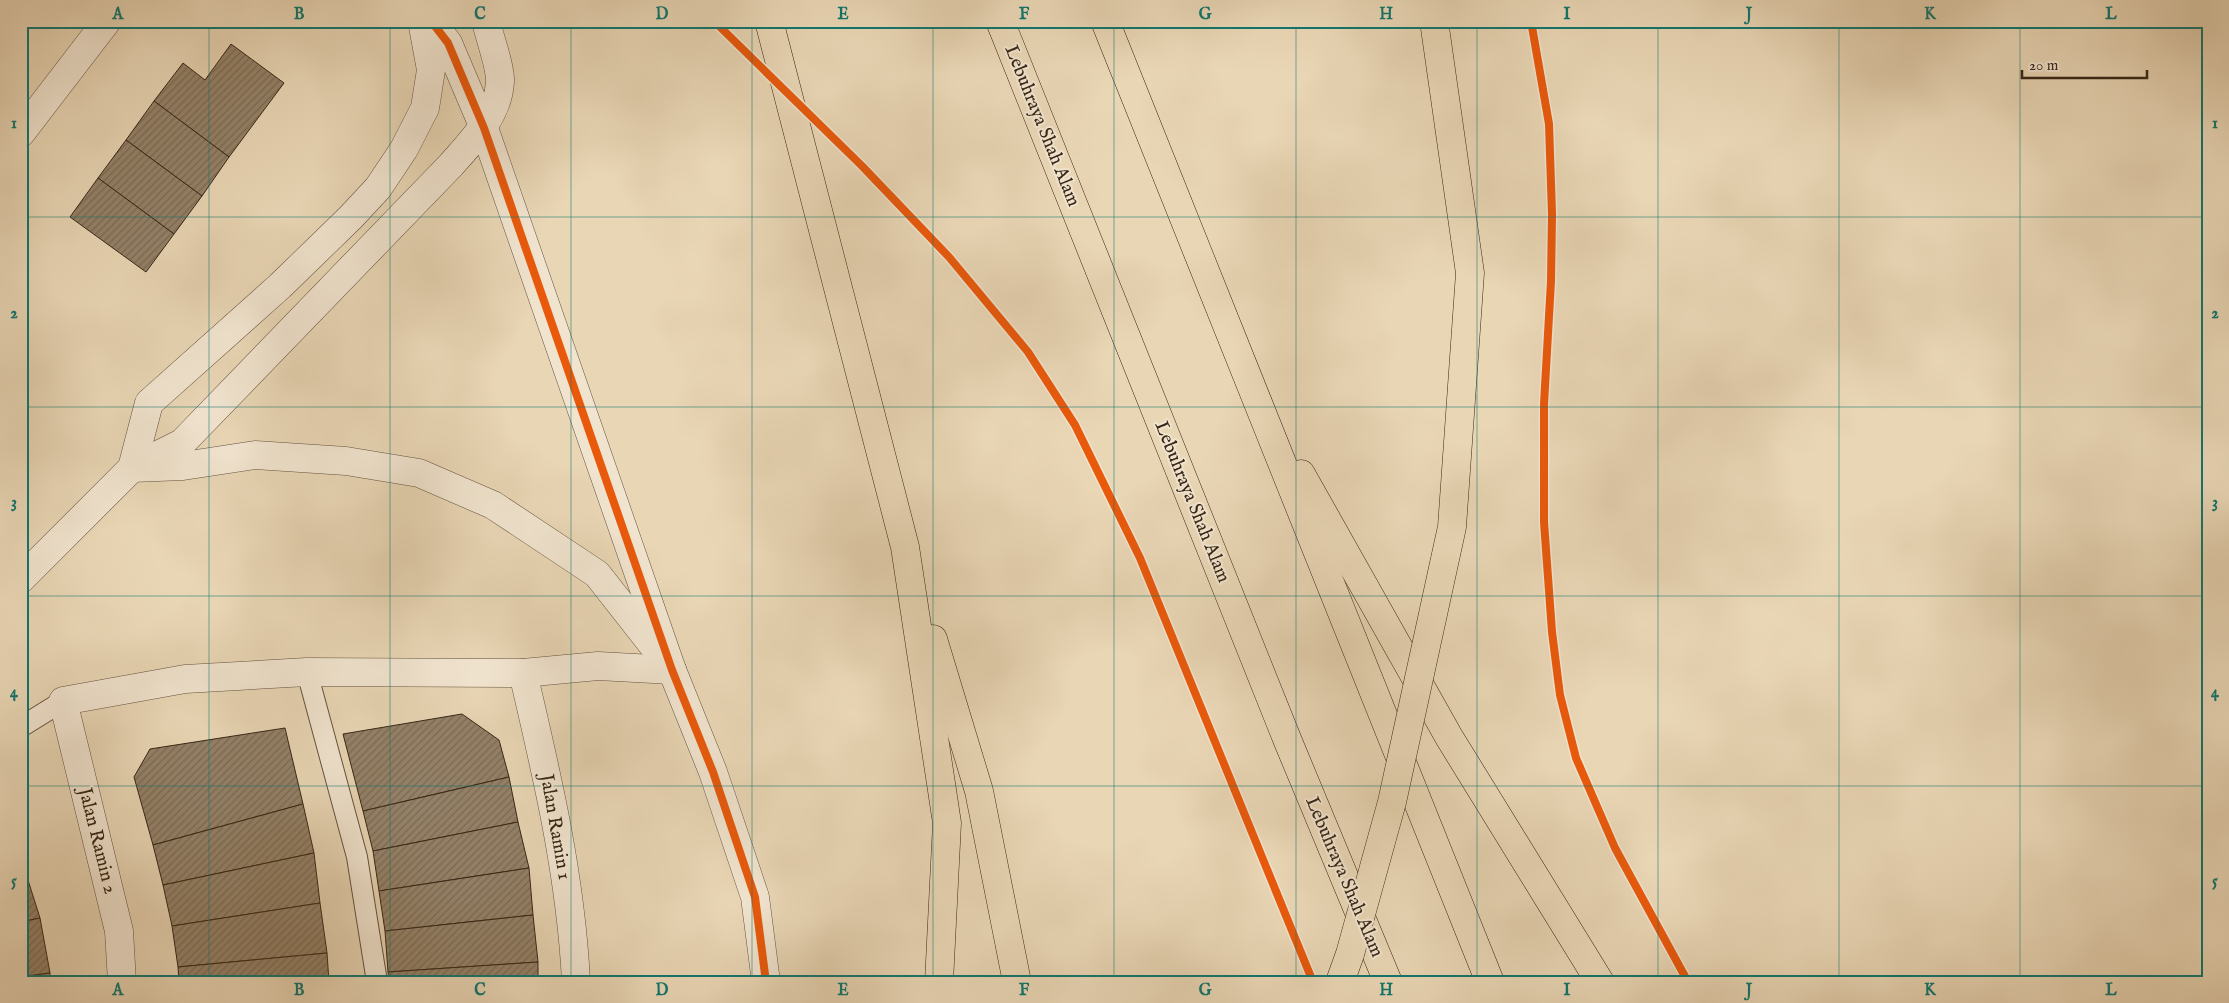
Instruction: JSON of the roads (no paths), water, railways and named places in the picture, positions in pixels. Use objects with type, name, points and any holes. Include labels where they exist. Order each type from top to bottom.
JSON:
[{"type":"highway","points":[[770,21],[905,547],[980,791],[1017,982]]},
{"type":"highway","name":"Lebuhraya Shah Alam","points":[[1000,21],[1287,739],[1388,982]]},
{"type":"highway","points":[[1104,21],[1490,982]]},
{"type":"highway","points":[[1340,982],[1350,954],[1392,802],[1452,527],[1470,273],[1434,21]]},
{"type":"highway","points":[[1248,379],[1449,737],[1600,982]]},
{"type":"highway","points":[[905,547],[947,823],[939,982]]},
{"type":"highway","points":[[1287,739],[1367,982]]},
{"type":"street","points":[[21,133],[107,21]]},
{"type":"street","points":[[132,468],[149,403],[280,286],[351,217],[378,188],[404,149],[425,108],[431,70],[422,21]]},
{"type":"street","points":[[431,21],[448,43],[484,128],[672,670],[713,772],[755,897],[766,982]]},
{"type":"street","points":[[21,579],[132,468],[182,443],[451,165],[484,128],[496,103],[500,81],[486,21]]},
{"type":"street","points":[[132,468],[183,466],[255,455],[346,461],[419,473],[493,505],[597,574],[672,670]]},
{"type":"street","points":[[63,701],[185,679],[307,672],[523,674],[598,666],[672,670]]},
{"type":"street","name":"Jalan Ramin 1","points":[[523,674],[551,793],[574,932],[576,982]]},
{"type":"street","name":"Jalan Ramin 2","points":[[63,701],[119,931],[122,982]]},
{"type":"lane","points":[[307,672],[357,857],[377,982]]},
{"type":"lane","points":[[21,727],[63,701]]}]
